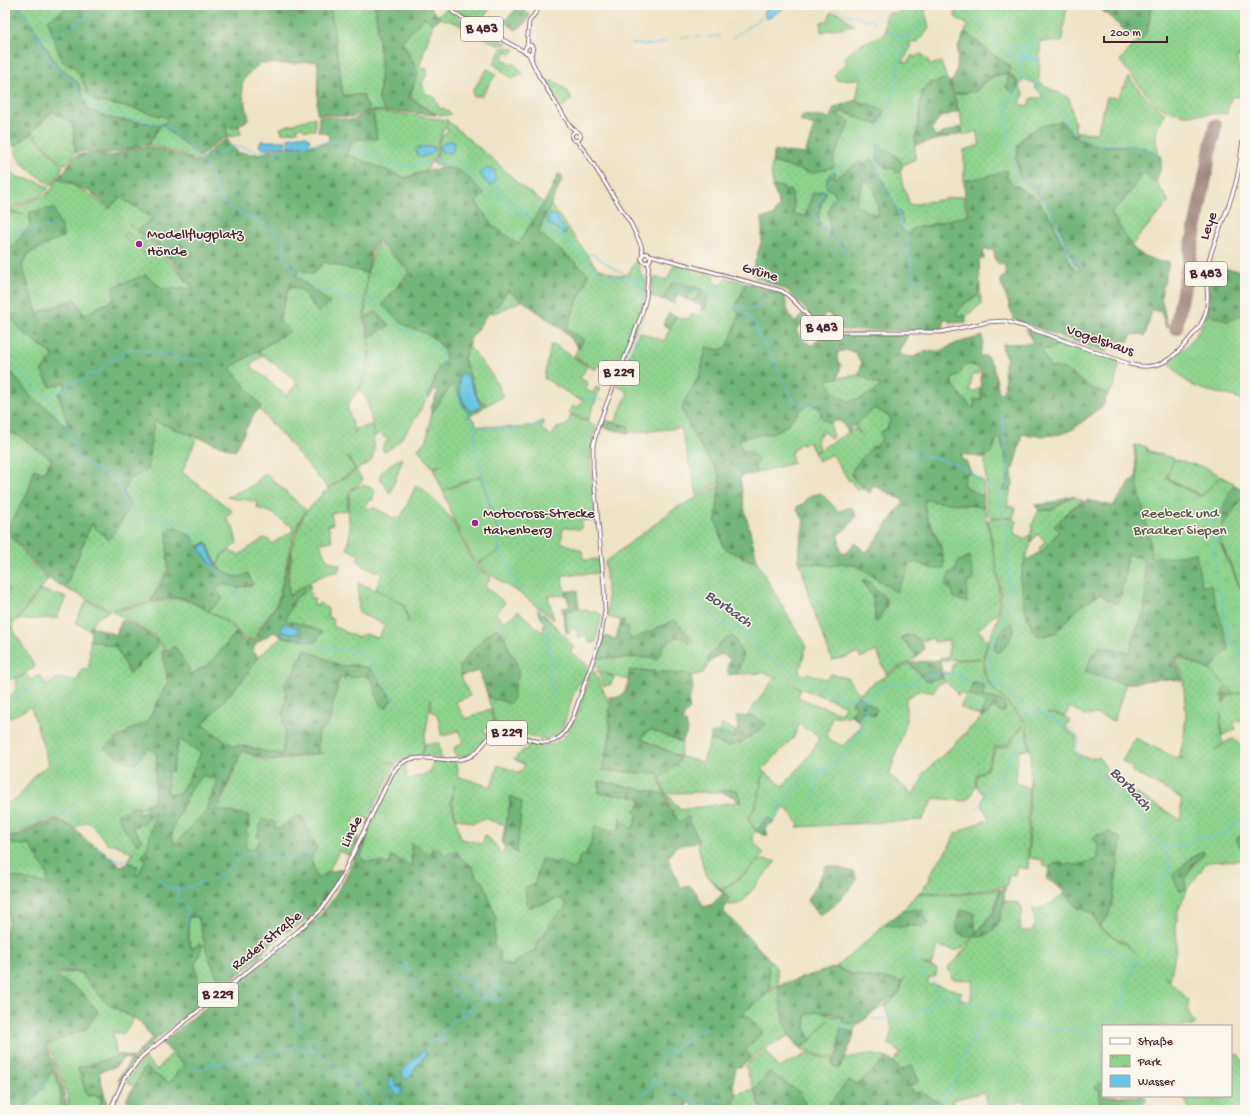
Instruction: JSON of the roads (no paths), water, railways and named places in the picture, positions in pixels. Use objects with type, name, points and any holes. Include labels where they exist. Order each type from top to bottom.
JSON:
[{"type":"main road","name":"B 483","points":[[449,5],[453,12],[459,16],[519,48],[528,49]]},
{"type":"main road","points":[[541,5],[529,22],[528,49],[539,76],[570,126],[580,134],[583,148]]},
{"type":"main road","points":[[570,126],[572,138],[576,140],[583,148],[628,219],[650,260]]},
{"type":"main road","name":"Leye","points":[[1197,330],[1204,318],[1207,306],[1206,274],[1237,176],[1245,128]]},
{"type":"main road","points":[[572,134],[576,132]]},
{"type":"main road","points":[[576,140],[580,138]]},
{"type":"main road","points":[[641,245],[643,255],[642,259],[644,262]]},
{"type":"main road","points":[[643,255],[648,254]]},
{"type":"main road","name":"Grüne","points":[[648,254],[782,291],[793,299],[820,327],[832,332],[941,332],[984,323]]},
{"type":"main road","name":"Grüne","points":[[644,262],[661,258]]},
{"type":"main road","name":"B 229","points":[[647,272],[650,260]]},
{"type":"main road","name":"B 229","points":[[644,262],[647,272]]},
{"type":"main road","name":"Linde","points":[[336,888],[386,786],[395,770],[403,762],[416,758],[452,761],[470,757],[478,752],[489,738],[498,733],[513,734],[542,743],[548,743],[556,740],[570,723],[600,640],[606,602],[592,456],[595,435],[641,316],[646,293],[647,272]]},
{"type":"main road","name":"Vogelshaus","points":[[984,323],[999,321],[1013,322],[1129,364],[1145,366],[1162,363],[1170,359],[1182,348],[1197,330]]},
{"type":"main road","name":"Rader Straße","points":[[110,1110],[124,1079],[142,1056],[309,921],[323,907],[336,888]]},
{"type":"water","points":[[775,5],[781,5],[783,9],[767,19],[763,12]]},
{"type":"water","points":[[307,136],[310,140],[309,144],[306,146],[289,146],[288,138]]},
{"type":"water","points":[[261,141],[286,141],[285,146],[262,149],[259,146]]},
{"type":"water","points":[[449,141],[454,143],[452,153],[441,151],[440,148],[442,144]]},
{"type":"water","points":[[432,146],[435,150],[431,154],[421,157],[417,155],[416,150],[418,148]]},
{"type":"water","points":[[488,168],[495,170],[495,181],[492,186],[487,183],[480,174],[482,170]]},
{"type":"water","points":[[550,214],[556,215],[559,223],[566,232],[565,234],[548,223],[547,221]]},
{"type":"water","points":[[463,373],[468,377],[480,405],[480,407],[471,411],[462,399],[459,379],[460,375]]},
{"type":"water","points":[[205,544],[207,545],[215,564],[213,566],[200,550],[201,546]]},
{"type":"water","points":[[283,623],[299,628],[297,634],[282,632],[281,630]]},
{"type":"water","points":[[423,1051],[426,1052],[426,1056],[406,1080],[402,1075],[402,1071]]},
{"type":"water","points":[[394,1076],[394,1081],[397,1087],[402,1088],[402,1092],[399,1096],[393,1091],[388,1083]]},
{"type":"waterway","points":[[20,5],[30,22],[34,25],[36,33],[50,62],[75,83],[84,100],[96,109]]},
{"type":"waterway","points":[[55,32],[62,33],[81,19],[115,5]]},
{"type":"waterway","points":[[787,8],[802,5]]},
{"type":"waterway","points":[[821,5],[840,10],[847,15],[855,15],[861,19],[872,20],[875,25]]},
{"type":"waterway","points":[[960,5],[975,20],[982,21],[988,28],[993,38],[1007,54],[1012,46],[1020,52],[1023,78]]},
{"type":"waterway","points":[[926,11],[929,6]]},
{"type":"waterway","points":[[732,38],[763,17]]},
{"type":"waterway","points":[[888,32],[901,36],[910,35],[917,28],[924,17]]},
{"type":"waterway","points":[[39,38],[53,33]]},
{"type":"waterway","points":[[708,37],[720,36]]},
{"type":"waterway","points":[[859,79],[866,65],[891,45],[907,36]]},
{"type":"waterway","points":[[681,37],[690,37]]},
{"type":"waterway","points":[[695,37],[700,37]]},
{"type":"waterway","points":[[1016,47],[1038,41]]},
{"type":"waterway","points":[[632,44],[653,45],[666,42]]},
{"type":"waterway","points":[[903,45],[897,74],[899,79],[896,83],[890,105],[875,133],[880,153],[880,156],[877,156],[875,159],[882,184],[890,191],[892,200],[897,207],[902,228],[905,230],[913,274],[917,284]]},
{"type":"waterway","points":[[1020,51],[1038,49]]},
{"type":"waterway","points":[[1007,54],[1021,63]]},
{"type":"waterway","points":[[1022,56],[1037,60]]},
{"type":"waterway","points":[[1023,79],[1035,82],[1037,86]]},
{"type":"waterway","points":[[1021,84],[1023,79]]},
{"type":"waterway","points":[[1016,87],[1013,91],[1004,125],[1008,128],[1009,149],[1012,154],[1016,173],[1032,190],[1035,189],[1040,193],[1051,211],[1074,264],[1077,265]]},
{"type":"waterway","points":[[1036,88],[1044,96]]},
{"type":"waterway","points":[[1046,100],[1049,106],[1065,117],[1066,124],[1075,134]]},
{"type":"waterway","points":[[97,109],[105,110],[106,113],[166,127],[188,144],[206,166],[214,181],[214,189],[225,205],[259,222],[269,225],[278,235],[282,235],[285,242],[284,250],[288,253],[283,255],[295,271],[321,291],[325,290],[349,302],[365,300]]},
{"type":"waterway","points":[[829,177],[875,133]]},
{"type":"waterway","points":[[1078,134],[1088,141],[1101,145],[1120,144],[1137,149],[1144,146],[1158,158]]},
{"type":"waterway","points":[[201,160],[234,146],[270,152],[283,149],[297,149],[314,143],[335,141],[397,167],[429,162]]},
{"type":"waterway","points":[[432,162],[454,165],[462,168],[478,180],[503,205],[529,218]]},
{"type":"waterway","points":[[829,179],[813,216],[822,229],[847,253]]},
{"type":"waterway","points":[[494,183],[503,196],[527,212],[531,219]]},
{"type":"waterway","points":[[5,237],[11,234],[53,225]]},
{"type":"waterway","points":[[544,226],[568,239],[585,256],[593,254],[614,269],[623,273]]},
{"type":"waterway","points":[[542,229],[566,241],[597,273],[607,278],[617,278]]},
{"type":"waterway","points":[[1071,256],[1079,261],[1083,270]]},
{"type":"waterway","points":[[621,279],[644,277]]},
{"type":"waterway","points":[[651,277],[666,279],[703,291],[728,303],[739,312],[746,314],[755,325],[760,340],[772,356],[779,372]]},
{"type":"waterway","points":[[632,279],[635,282],[640,282],[641,305]]},
{"type":"waterway","points":[[369,300],[378,304],[381,310],[398,326],[441,350],[443,353],[440,361],[441,364]]},
{"type":"waterway","points":[[735,306],[757,308],[759,304]]},
{"type":"waterway","points":[[639,329],[644,315]]},
{"type":"waterway","points":[[622,373],[638,332]]},
{"type":"waterway","points":[[5,341],[7,348],[6,351],[8,354],[7,361],[27,378],[30,385],[43,392],[47,401],[50,402],[56,413],[69,428]]},
{"type":"waterway","points":[[45,397],[62,391],[72,382],[84,381],[88,374],[97,374],[110,360],[120,357],[125,350],[131,348],[159,354],[167,354],[183,360],[206,361]]},
{"type":"waterway","points":[[780,375],[788,387],[789,394],[798,405],[800,405]]},
{"type":"waterway","points":[[453,382],[463,408],[472,418]]},
{"type":"waterway","points":[[581,399],[603,400]]},
{"type":"waterway","points":[[802,404],[817,408],[824,413]]},
{"type":"waterway","points":[[1002,516],[1001,502],[1003,493],[1007,486],[1006,479],[1009,470],[1002,419],[1003,413]]},
{"type":"waterway","points":[[473,420],[475,428],[476,452]]},
{"type":"waterway","points":[[528,428],[541,423]]},
{"type":"waterway","points":[[476,427],[523,429]]},
{"type":"waterway","points":[[69,430],[69,438],[75,447],[75,452],[78,458],[82,462],[99,470],[113,481],[121,490],[126,505],[140,518],[148,517],[153,519]]},
{"type":"waterway","points":[[477,454],[497,526],[499,549],[521,593]]},
{"type":"waterway","points":[[907,454],[932,457],[957,465],[972,473],[982,482]]},
{"type":"waterway","points":[[985,483],[989,484],[1001,499]]},
{"type":"waterway","points":[[1215,505],[1213,524],[1215,543],[1213,549],[1215,554],[1217,579]]},
{"type":"waterway","points":[[154,519],[174,521],[188,528],[193,535],[199,552],[213,568]]},
{"type":"waterway","points":[[1003,519],[1005,523],[1005,534],[1008,539],[1010,595],[1005,617],[989,651],[990,674],[994,681],[1003,688]]},
{"type":"waterway","points":[[215,569],[225,575],[245,604],[263,622]]},
{"type":"waterway","points":[[1216,581],[1222,597],[1224,614],[1230,638],[1245,662]]},
{"type":"waterway","name":"Borbach","points":[[689,596],[701,604],[723,624],[740,629],[772,661]]},
{"type":"waterway","points":[[538,610],[548,628],[547,638],[551,657],[550,678],[553,698]]},
{"type":"waterway","points":[[279,634],[301,637],[314,642]]},
{"type":"waterway","points":[[316,642],[326,648],[351,651],[363,656],[374,665],[388,688]]},
{"type":"waterway","name":"Borbach","points":[[775,663],[783,666],[804,681],[823,687],[831,696],[838,694],[840,697],[852,701],[857,694]]},
{"type":"waterway","name":"Borbach","points":[[942,672],[950,674],[959,672],[960,678],[968,681],[982,682],[990,686]]},
{"type":"waterway","name":"Borbach","points":[[861,695],[863,699],[885,685],[915,682],[929,675],[938,676],[941,673]]},
{"type":"waterway","points":[[5,704],[53,677]]},
{"type":"waterway","name":"Borbach","points":[[993,687],[1003,688],[1006,691]]},
{"type":"waterway","points":[[390,693],[394,703]]},
{"type":"waterway","name":"Borbach","points":[[1008,693],[1025,707]]},
{"type":"waterway","points":[[863,699],[867,707]]},
{"type":"waterway","points":[[760,829],[777,813],[786,796],[804,779],[820,768],[830,769],[858,734],[862,726],[866,708]]},
{"type":"waterway","name":"Borbach","points":[[1029,709],[1065,726],[1076,735],[1079,740],[1076,749],[1086,764],[1100,774],[1114,794],[1126,800],[1135,812],[1145,821],[1146,834],[1161,846],[1168,847],[1185,845],[1191,843],[1195,837],[1211,838],[1228,834],[1228,827],[1245,819]]},
{"type":"waterway","points":[[1022,718],[1029,709]]},
{"type":"waterway","points":[[977,809],[983,802],[990,785],[1000,778],[1012,754],[1027,742]]},
{"type":"waterway","points":[[840,758],[869,788],[878,802]]},
{"type":"waterway","points":[[812,800],[815,796],[818,778],[827,770]]},
{"type":"waterway","points":[[44,817],[66,811],[78,825]]},
{"type":"waterway","points":[[5,835],[18,832],[34,819],[41,818]]},
{"type":"waterway","points":[[93,846],[104,854],[121,861],[129,859],[136,863]]},
{"type":"waterway","points":[[1146,956],[1162,918],[1158,884],[1170,872],[1166,847]]},
{"type":"waterway","points":[[156,876],[167,887],[178,889],[186,888],[223,874],[246,853],[253,853],[269,859],[283,858]]},
{"type":"waterway","points":[[285,858],[313,853]]},
{"type":"waterway","points":[[178,889],[177,899],[183,903]]},
{"type":"waterway","points":[[185,906],[187,911],[186,929]]},
{"type":"waterway","points":[[1083,945],[1110,951],[1128,959],[1135,964]]},
{"type":"waterway","points":[[898,959],[906,961],[909,964],[913,962],[912,949]]},
{"type":"waterway","points":[[1000,1015],[1020,1025],[1060,1029],[1071,1028],[1075,1029],[1082,1035],[1093,1031],[1104,1023],[1118,1008],[1123,999],[1131,975],[1137,963],[1141,959]]},
{"type":"waterway","points":[[405,962],[408,969]]},
{"type":"waterway","points":[[398,966],[410,971]]},
{"type":"waterway","points":[[915,967],[929,980]]},
{"type":"waterway","points":[[451,973],[460,976],[474,991]]},
{"type":"waterway","points":[[492,981],[497,980],[500,973]]},
{"type":"waterway","points":[[465,974],[475,986],[476,988],[474,991]]},
{"type":"waterway","points":[[412,977],[416,988],[423,997]]},
{"type":"waterway","points":[[933,982],[936,990],[942,996]]},
{"type":"waterway","points":[[426,1051],[431,1041],[438,1039],[441,1031],[453,1020],[466,1014],[468,1010],[472,1008],[472,1005],[481,1002],[485,993],[490,991],[492,985]]},
{"type":"waterway","points":[[492,986],[506,991]]},
{"type":"waterway","points":[[453,990],[463,1001],[460,1005]]},
{"type":"waterway","points":[[294,992],[298,1026]]},
{"type":"waterway","points":[[487,992],[505,1000]]},
{"type":"waterway","points":[[476,995],[481,1000]]},
{"type":"waterway","points":[[872,1018],[879,1020],[913,1014],[925,1009],[942,996],[957,997],[966,1002],[967,1001],[998,1013]]},
{"type":"waterway","points":[[484,997],[499,1002]]},
{"type":"waterway","points":[[1122,1003],[1129,1011]]},
{"type":"waterway","points":[[461,1009],[463,1016]]},
{"type":"waterway","points":[[469,1010],[472,1012],[477,1011]]},
{"type":"waterway","points":[[959,1067],[977,1031],[981,1028],[985,1021],[997,1013]]},
{"type":"waterway","points":[[837,1021],[853,1025]]},
{"type":"waterway","points":[[660,1064],[665,1055],[674,1051],[676,1046],[687,1041],[694,1035],[717,1022]]},
{"type":"waterway","points":[[844,1041],[843,1032],[846,1023]]},
{"type":"waterway","points":[[300,1029],[313,1049]]},
{"type":"waterway","points":[[438,1039],[440,1042],[442,1041],[444,1032]]},
{"type":"waterway","points":[[188,1068],[199,1070],[211,1064],[227,1064],[247,1058],[257,1059],[270,1052],[276,1052],[280,1049],[297,1046],[302,1047],[306,1051],[310,1048],[313,1049],[357,1081],[358,1087],[361,1091]]},
{"type":"waterway","points":[[213,1060],[217,1064]]},
{"type":"waterway","points":[[922,1110],[948,1095],[959,1070]]},
{"type":"waterway","points":[[14,1110],[25,1108],[42,1089],[47,1077]]},
{"type":"waterway","points":[[629,1110],[644,1093],[649,1091],[654,1078]]},
{"type":"waterway","points":[[651,1085],[658,1083],[686,1096],[704,1110]]},
{"type":"waterway","points":[[388,1110],[387,1098],[393,1091]]},
{"type":"waterway","points":[[363,1094],[366,1096],[370,1106],[376,1110]]},
{"type":"waterway","points":[[705,1110],[710,1103],[720,1098]]},
{"type":"waterway","points":[[5,1099],[7,1100],[10,1110]]},
{"type":"waterway","points":[[391,1110],[393,1101]]},
{"type":"place","name":"Modellflugplatz Hönde","points":[[139,244]]},
{"type":"place","name":"Motocross-Strecke Hahenberg","points":[[475,523]]},
{"type":"park label","name":"Reebeck und Braaker Siepen","points":[[1180,522]]}]
